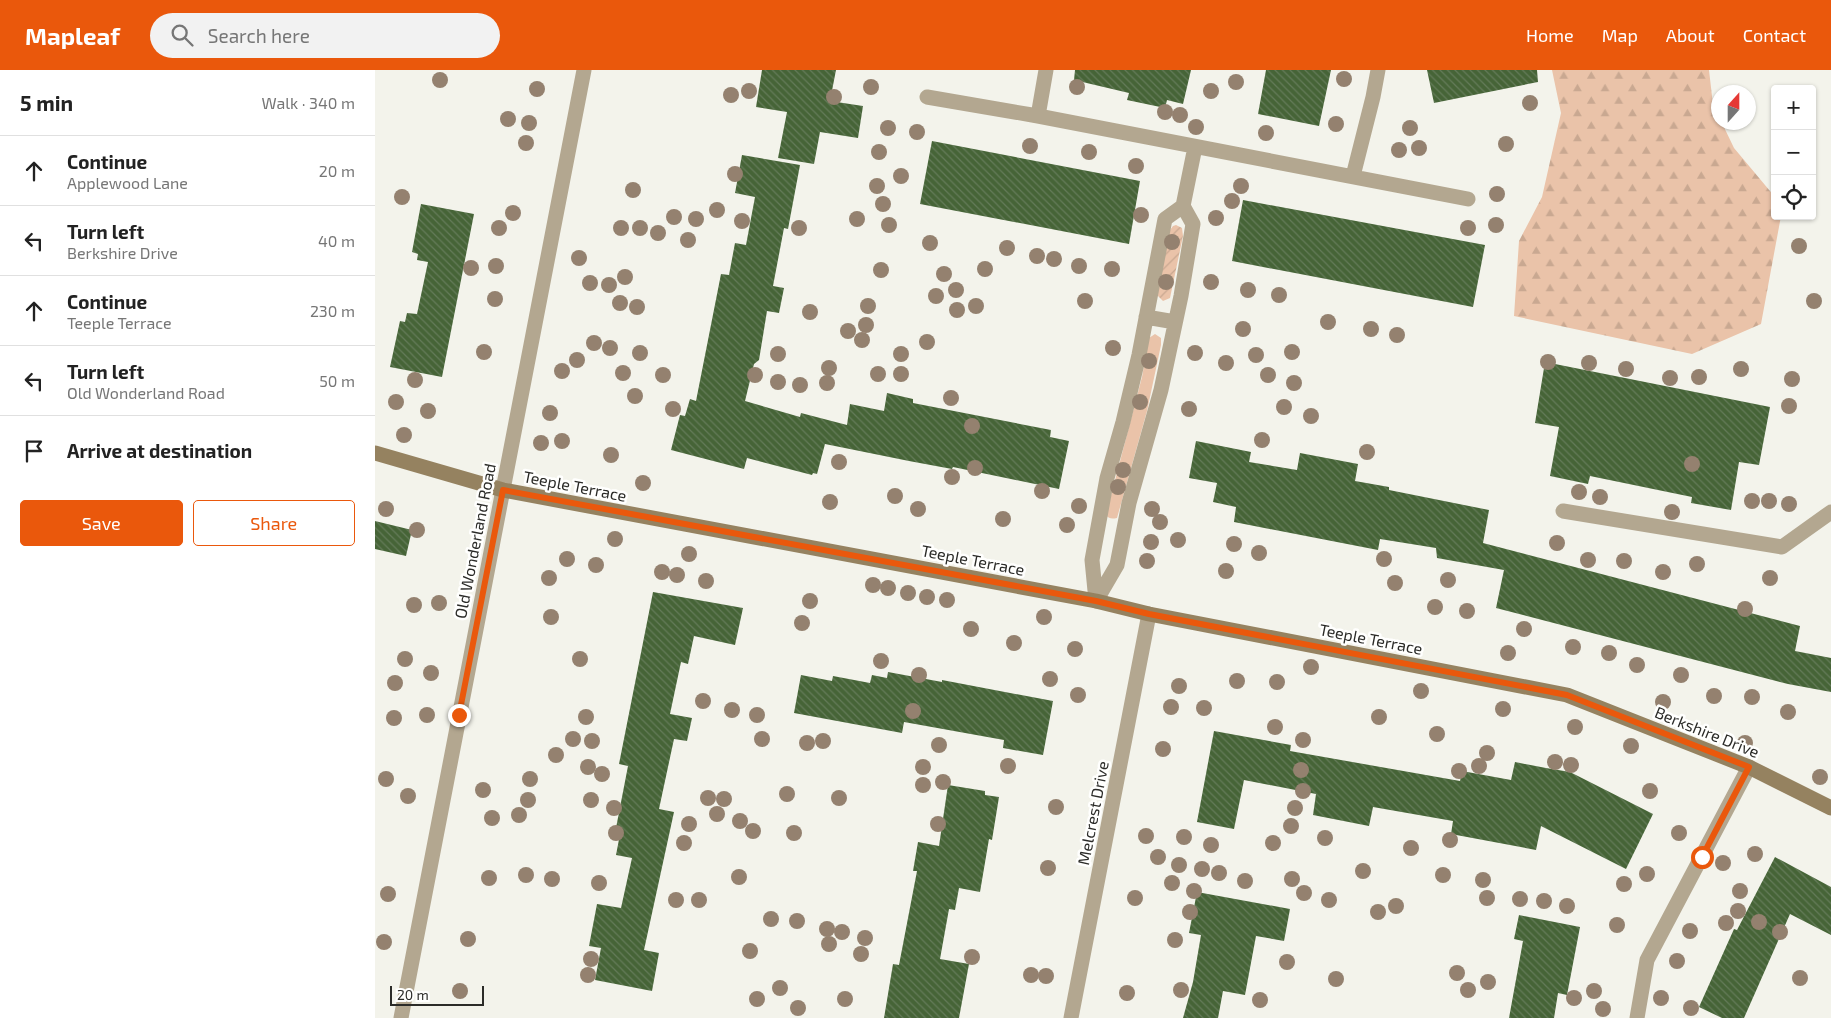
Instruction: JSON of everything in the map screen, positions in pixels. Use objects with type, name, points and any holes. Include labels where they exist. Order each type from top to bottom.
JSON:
[{"type":"street","name":"Old Wonderland Road","points":[[401,1018],[584,70]]},
{"type":"street","points":[[1038,116],[1046,70]]},
{"type":"street","points":[[1353,176],[1378,70]]},
{"type":"street","points":[[927,97],[1038,116],[1468,199]]},
{"type":"street","points":[[1096,601],[1117,565],[1129,503],[1161,390],[1193,224],[1183,206],[1195,147]]},
{"type":"street","points":[[1096,601],[1092,560],[1107,478],[1123,422],[1165,219],[1183,206]]},
{"type":"street","points":[[1146,317],[1175,322]]},
{"type":"street","name":"Teeple Terrace","points":[[375,453],[503,490],[1096,601],[1149,614],[1567,695]]},
{"type":"street","points":[[1563,511],[1781,547],[1831,512]]},
{"type":"street","name":"Melcrest Drive","points":[[1071,1018],[1149,614]]},
{"type":"street","name":"Berkshire Drive","points":[[1567,695],[1749,767],[1831,808]]},
{"type":"street","points":[[1637,1018],[1647,960],[1749,767]]},
{"type":"green space","points":[[1552,70],[1709,70],[1711,130],[1725,130],[1734,148],[1771,192],[1771,220],[1780,220],[1761,324],[1692,354],[1514,316],[1519,241],[1542,197],[1561,113]]},
{"type":"green space","points":[[1176,225],[1182,228],[1183,236],[1170,298],[1163,301],[1157,295],[1170,230]]},
{"type":"green space","points":[[1155,334],[1161,338],[1161,345],[1147,411],[1117,518],[1111,518],[1106,515],[1142,377],[1149,338]]},
{"type":"building","points":[[762,70],[836,70],[830,101],[863,106],[858,138],[820,132],[814,164],[778,158],[787,112],[756,107]]},
{"type":"building","points":[[1075,70],[1191,70],[1183,104],[1167,100],[1165,108],[1127,100],[1129,93],[1074,80]]},
{"type":"building","points":[[1266,70],[1331,70],[1319,126],[1258,114]]},
{"type":"building","points":[[1427,70],[1537,70],[1538,82],[1434,103]]},
{"type":"building","points":[[932,141],[1140,181],[1129,244],[920,204]]},
{"type":"building","points":[[742,155],[800,165],[788,229],[784,228],[773,286],[784,288],[779,313],[767,311],[759,360],[754,364],[745,401],[800,417],[801,413],[847,425],[850,404],[884,411],[887,393],[913,399],[913,403],[1051,430],[1050,437],[1069,441],[1059,489],[953,467],[952,469],[825,444],[817,474],[813,473],[812,475],[747,458],[744,469],[671,450],[680,415],[685,416],[690,399],[696,401],[721,274],[729,275],[735,243],[746,245],[755,197],[735,193]]},
{"type":"building","points":[[1243,200],[1485,245],[1473,307],[1232,261]]},
{"type":"building","points":[[421,204],[474,214],[442,377],[390,367],[400,321],[405,322],[407,313],[417,314],[428,262],[417,260],[418,254],[412,252]]},
{"type":"building","points":[[1545,362],[1770,407],[1759,465],[1739,462],[1731,510],[1691,503],[1692,497],[1590,476],[1588,484],[1550,476],[1559,427],[1535,423]]},
{"type":"building","points":[[1196,441],[1251,452],[1249,462],[1297,470],[1300,453],[1358,464],[1355,481],[1389,487],[1389,490],[1489,510],[1483,543],[1800,626],[1795,651],[1831,658],[1831,692],[1788,684],[1496,608],[1504,570],[1437,558],[1436,548],[1380,539],[1378,550],[1234,522],[1236,507],[1213,502],[1217,483],[1189,478]]},
{"type":"building","points":[[375,521],[412,530],[406,556],[375,549]]},
{"type":"building","points":[[653,592],[743,608],[735,645],[694,636],[688,664],[681,662],[670,714],[692,718],[687,741],[674,739],[659,809],[674,812],[644,950],[659,953],[652,991],[595,980],[601,948],[589,946],[597,904],[621,908],[632,858],[616,855],[621,829],[616,828],[628,766],[619,764]]},
{"type":"building","points":[[888,672],[1053,701],[1043,755],[1003,748],[1004,740],[904,722],[902,733],[794,713],[801,675],[832,681],[833,676],[870,683],[872,675],[887,678]]},
{"type":"building","points":[[1214,731],[1291,745],[1290,751],[1460,781],[1462,771],[1511,780],[1515,762],[1570,772],[1653,814],[1626,869],[1541,826],[1536,850],[1451,834],[1453,821],[1373,807],[1369,826],[1313,815],[1316,794],[1244,780],[1234,829],[1197,822]]},
{"type":"building","points":[[948,785],[985,791],[985,795],[999,797],[992,840],[989,839],[980,892],[959,888],[955,910],[949,909],[940,959],[969,964],[959,1018],[884,1018],[893,964],[899,965],[917,871],[913,871],[918,842],[939,846]]},
{"type":"building","points":[[1775,857],[1831,887],[1831,935],[1790,914],[1744,1018],[1722,1018],[1699,1007],[1734,929],[1737,930]]},
{"type":"building","points":[[1197,892],[1290,909],[1284,941],[1256,936],[1245,995],[1223,991],[1218,1018],[1183,1018],[1193,982],[1201,935],[1189,933]]},
{"type":"building","points":[[1519,915],[1580,927],[1567,995],[1558,993],[1554,1018],[1509,1018],[1523,941],[1514,939]]},
{"type":"route","points":[[459,715],[503,490],[1096,601],[1149,614],[1567,695],[1749,767],[1702,857]]}]
